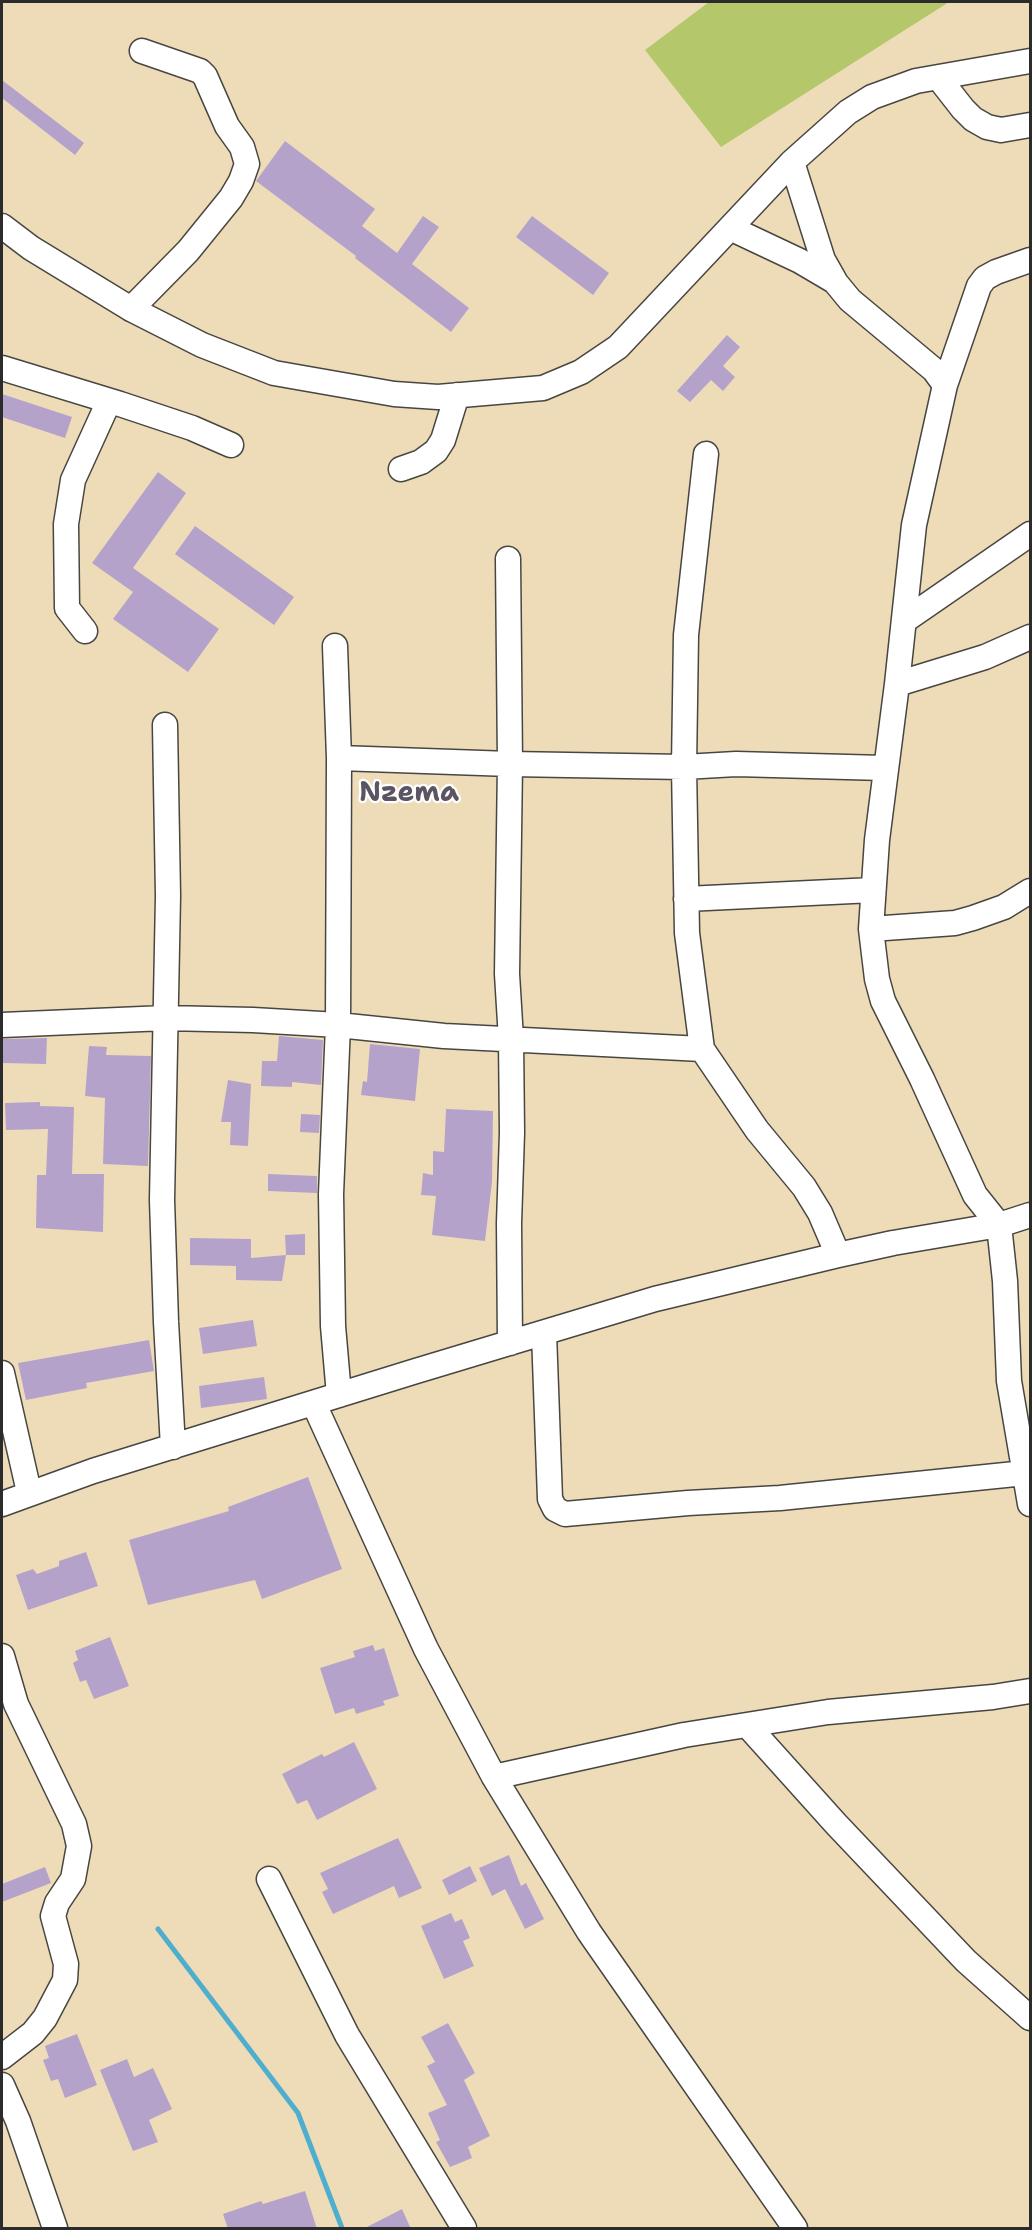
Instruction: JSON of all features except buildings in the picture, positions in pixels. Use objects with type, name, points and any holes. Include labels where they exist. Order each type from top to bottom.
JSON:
[{"type":"street","points":[[131,309],[188,251],[231,198],[241,181],[247,164],[242,147],[227,126],[205,76],[200,70],[142,51]]},
{"type":"street","points":[[2,226],[31,248],[131,309],[202,345],[274,373],[394,394],[438,397],[543,388],[581,372],[618,347],[792,162],[848,112],[872,97],[916,81],[1030,61]]},
{"type":"street","points":[[938,77],[963,109],[973,119],[987,127],[1001,130],[1030,125]]},
{"type":"street","points":[[792,162],[823,260],[836,283],[850,300],[934,370],[945,385]]},
{"type":"street","points":[[730,228],[791,256],[836,283]]},
{"type":"street","points":[[1030,260],[996,272],[985,278],[979,286],[945,385],[914,525],[897,684],[884,768],[873,890],[872,929],[877,979],[888,1012],[922,1079],[975,1195],[999,1225],[1005,1281],[1009,1381],[1026,1465],[1030,1504]]},
{"type":"street","points":[[2,368],[192,428],[231,445]]},
{"type":"street","points":[[401,469],[421,462],[436,450],[443,440],[457,396]]},
{"type":"street","points":[[85,631],[67,608],[66,524],[73,480],[109,401]]},
{"type":"street","points":[[706,454],[686,634],[684,767],[687,933],[702,1049],[757,1130],[804,1187],[838,1255]]},
{"type":"street","points":[[904,621],[1030,534]]},
{"type":"street","points":[[508,559],[510,764],[507,974],[511,1039],[512,1133],[509,1223],[510,1342]]},
{"type":"street","points":[[897,684],[985,657],[1030,637]]},
{"type":"street","points":[[335,646],[339,758],[338,1025],[330,1194],[333,1326],[339,1395]]},
{"type":"street","points":[[165,725],[168,896],[162,1200],[173,1447]]},
{"type":"street","points":[[339,758],[510,764],[684,767],[736,764],[884,768]]},
{"type":"street","points":[[686,898],[873,890]]},
{"type":"street","points":[[872,929],[955,923],[1004,907],[1030,891]]},
{"type":"street","points":[[2,1025],[165,1018],[253,1020],[338,1025],[444,1036],[702,1049]]},
{"type":"street","points":[[2,1504],[29,1492],[510,1342],[656,1299],[838,1255],[999,1225],[1030,1215]]},
{"type":"street","points":[[544,1333],[550,1499],[555,1509],[565,1514],[688,1503],[780,1498],[1026,1465]]},
{"type":"street","points":[[2,1373],[29,1492]]},
{"type":"street","points":[[314,1404],[426,1649],[494,1778],[589,1932],[795,2229]]},
{"type":"street","points":[[2,1656],[16,1704],[74,1824],[79,1846],[73,1879],[57,1903],[53,1916],[66,1964],[65,1980],[45,2018],[33,2033],[2,2057]]},
{"type":"street","points":[[494,1778],[684,1735],[828,1712],[993,1697],[1030,1691]]},
{"type":"street","points":[[747,1725],[836,1824],[966,1961],[1030,2018]]},
{"type":"street","points":[[269,1878],[347,2035],[464,2229]]},
{"type":"street","points":[[2,2085],[18,2121],[55,2229]]},
{"type":"green space","points":[[709,2],[949,2],[721,147],[645,50]]},
{"type":"waterway","points":[[158,1929],[298,2113],[342,2228]]},
{"type":"district","name":"Nzema","points":[[409,794]]}]
